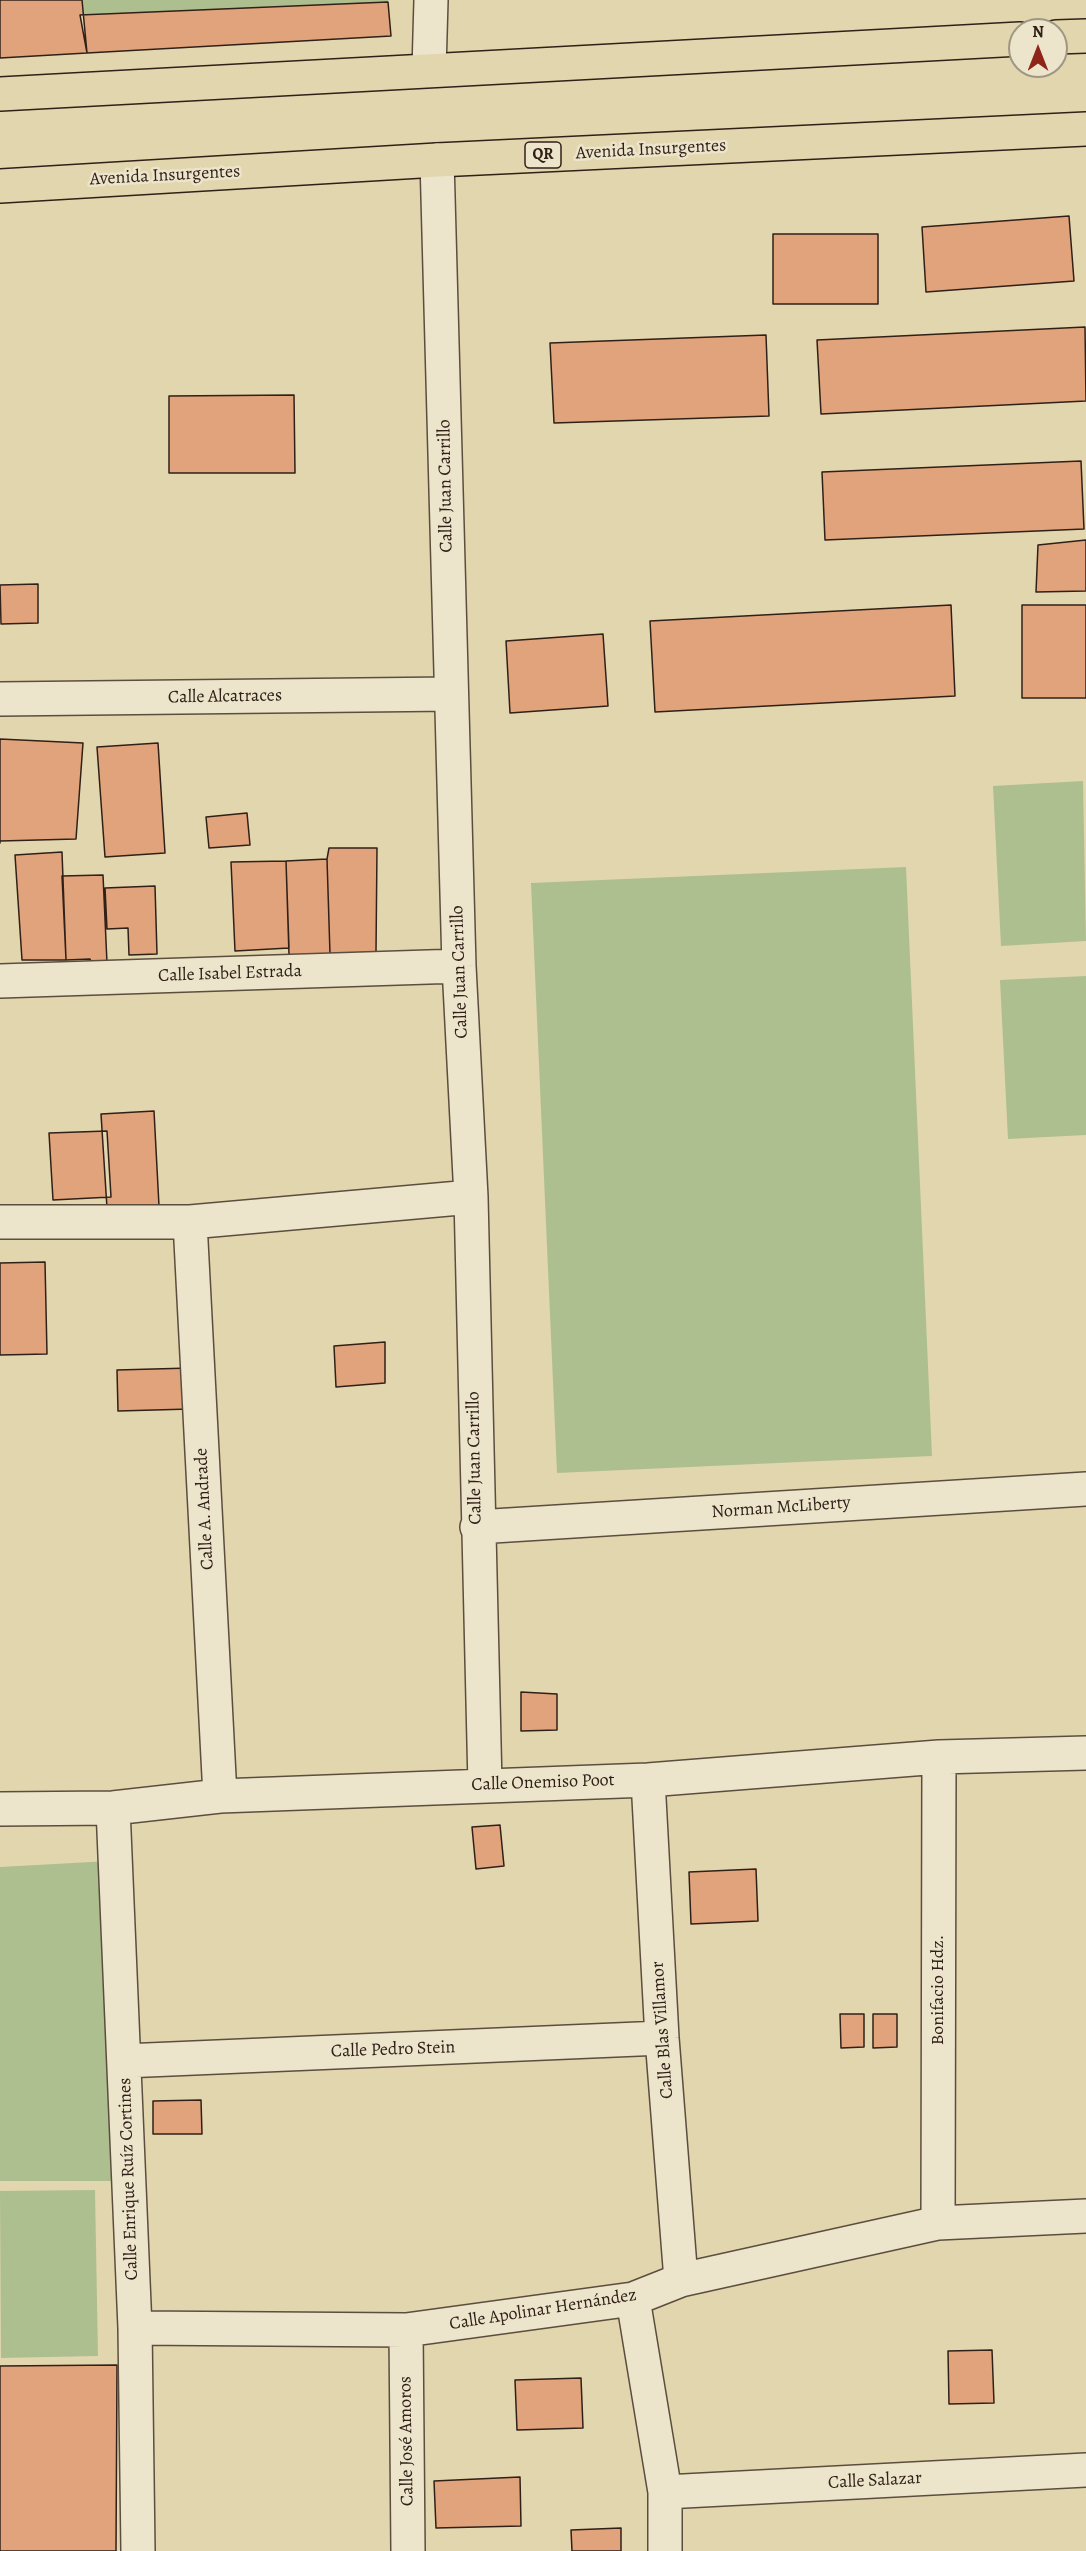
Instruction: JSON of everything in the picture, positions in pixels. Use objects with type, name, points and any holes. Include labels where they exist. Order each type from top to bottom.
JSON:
[{"type":"main road","points":[[1068,37],[1086,36]]},
{"type":"main road","points":[[0,94],[1008,40]]},
{"type":"main road","name":"Avenida Insurgentes","points":[[0,186],[437,160],[1086,129]]},
{"type":"street","points":[[429,70],[431,0]]},
{"type":"street","name":"Calle Juan Carrillo","points":[[437,160],[459,966],[471,1197],[484,1785]]},
{"type":"street","name":"Calle Alcatraces","points":[[0,699],[451,694]]},
{"type":"street","name":"Calle Isabel Estrada","points":[[0,981],[459,966]]},
{"type":"street","points":[[0,1222],[190,1222],[471,1197]]},
{"type":"street","name":"Calle A. Andrade","points":[[190,1222],[220,1796]]},
{"type":"street","name":"Norman McLiberty","points":[[477,1527],[1086,1489]]},
{"type":"street","name":"Calle Onemiso Poot","points":[[0,1809],[113,1808],[220,1796],[648,1780],[939,1757],[1086,1753]]},
{"type":"street","name":"Bonifacio Hdz.","points":[[938,2223],[939,1757]]},
{"type":"street","name":"Calle Blas Villamor","points":[[648,1780],[662,2038],[681,2280]]},
{"type":"street","name":"Calle Enrique Ruíz Cortines","points":[[113,1808],[135,2328],[138,2551]]},
{"type":"street","name":"Calle Pedro Stein","points":[[124,2061],[662,2038]]},
{"type":"street","name":"Calle Apolinar Hernández","points":[[135,2328],[405,2330],[633,2299],[681,2280],[938,2223],[1086,2216]]},
{"type":"street","points":[[633,2299],[665,2492],[665,2551]]},
{"type":"street","name":"Calle José Amoros","points":[[405,2330],[408,2551]]},
{"type":"street","name":"Calle Salazar","points":[[665,2492],[1086,2470]]},
{"type":"green space","points":[[79,0],[388,0],[388,2],[80,15]]},
{"type":"green space","points":[[1083,781],[1086,941],[1001,946],[993,786]]},
{"type":"green space","points":[[906,867],[932,1456],[557,1473],[531,883]]},
{"type":"green space","points":[[1086,976],[1086,1135],[1008,1139],[1000,980]]},
{"type":"green space","points":[[109,1861],[114,2181],[0,2181],[0,1867]]},
{"type":"green space","points":[[95,2190],[98,2356],[1,2358],[0,2191]]},
{"type":"building","points":[[0,0],[82,0],[87,53],[0,58]]},
{"type":"building","points":[[388,2],[391,36],[87,53],[80,15]]},
{"type":"building","points":[[1069,216],[1074,281],[926,292],[922,227]]},
{"type":"building","points":[[773,234],[878,234],[878,304],[773,304]]},
{"type":"building","points":[[1085,327],[1086,401],[821,414],[817,340]]},
{"type":"building","points":[[766,335],[769,416],[554,423],[550,343]]},
{"type":"building","points":[[294,395],[295,473],[169,473],[169,396]]},
{"type":"building","points":[[1081,461],[1084,529],[825,540],[822,472]]},
{"type":"building","points":[[1086,540],[1086,591],[1036,592],[1038,545]]},
{"type":"building","points":[[38,584],[38,623],[1,624],[0,585]]},
{"type":"building","points":[[951,605],[955,696],[655,712],[650,621]]},
{"type":"building","points":[[1022,605],[1086,605],[1086,698],[1022,698]]},
{"type":"building","points":[[603,634],[608,706],[510,713],[506,641]]},
{"type":"building","points":[[0,739],[83,743],[76,839],[0,841]]},
{"type":"building","points":[[158,743],[165,853],[105,857],[97,747]]},
{"type":"building","points":[[247,813],[250,845],[209,848],[206,817]]},
{"type":"building","points":[[329,848],[377,848],[376,952],[330,954],[327,859]]},
{"type":"building","points":[[62,852],[66,960],[22,960],[15,855]]},
{"type":"building","points":[[327,859],[330,954],[289,955],[286,861]]},
{"type":"building","points":[[286,861],[289,948],[235,951],[231,862]]},
{"type":"building","points":[[103,875],[107,963],[94,968],[90,959],[66,960],[62,876]]},
{"type":"building","points":[[155,886],[157,954],[129,955],[128,928],[107,929],[105,888]]},
{"type":"building","points":[[154,1111],[159,1206],[107,1208],[101,1114]]},
{"type":"building","points":[[107,1131],[111,1197],[53,1200],[49,1133]]},
{"type":"building","points":[[45,1262],[47,1354],[0,1355],[0,1263]]},
{"type":"building","points":[[385,1342],[385,1383],[336,1387],[334,1346]]},
{"type":"building","points":[[190,1368],[190,1409],[118,1411],[117,1370]]},
{"type":"building","points":[[521,1692],[557,1694],[557,1730],[521,1731]]},
{"type":"building","points":[[500,1825],[504,1866],[476,1869],[472,1827]]},
{"type":"building","points":[[756,1869],[758,1921],[691,1924],[689,1872]]},
{"type":"building","points":[[840,2014],[864,2014],[864,2047],[841,2048]]},
{"type":"building","points":[[873,2014],[897,2014],[897,2047],[873,2048]]},
{"type":"building","points":[[201,2100],[202,2134],[153,2134],[153,2101]]},
{"type":"building","points":[[992,2350],[994,2403],[949,2404],[948,2351]]},
{"type":"building","points":[[117,2365],[116,2551],[0,2551],[0,2366]]},
{"type":"building","points":[[581,2378],[583,2428],[517,2430],[515,2380]]},
{"type":"building","points":[[520,2477],[521,2526],[436,2528],[434,2481]]},
{"type":"building","points":[[621,2528],[621,2551],[572,2551],[571,2530]]}]
